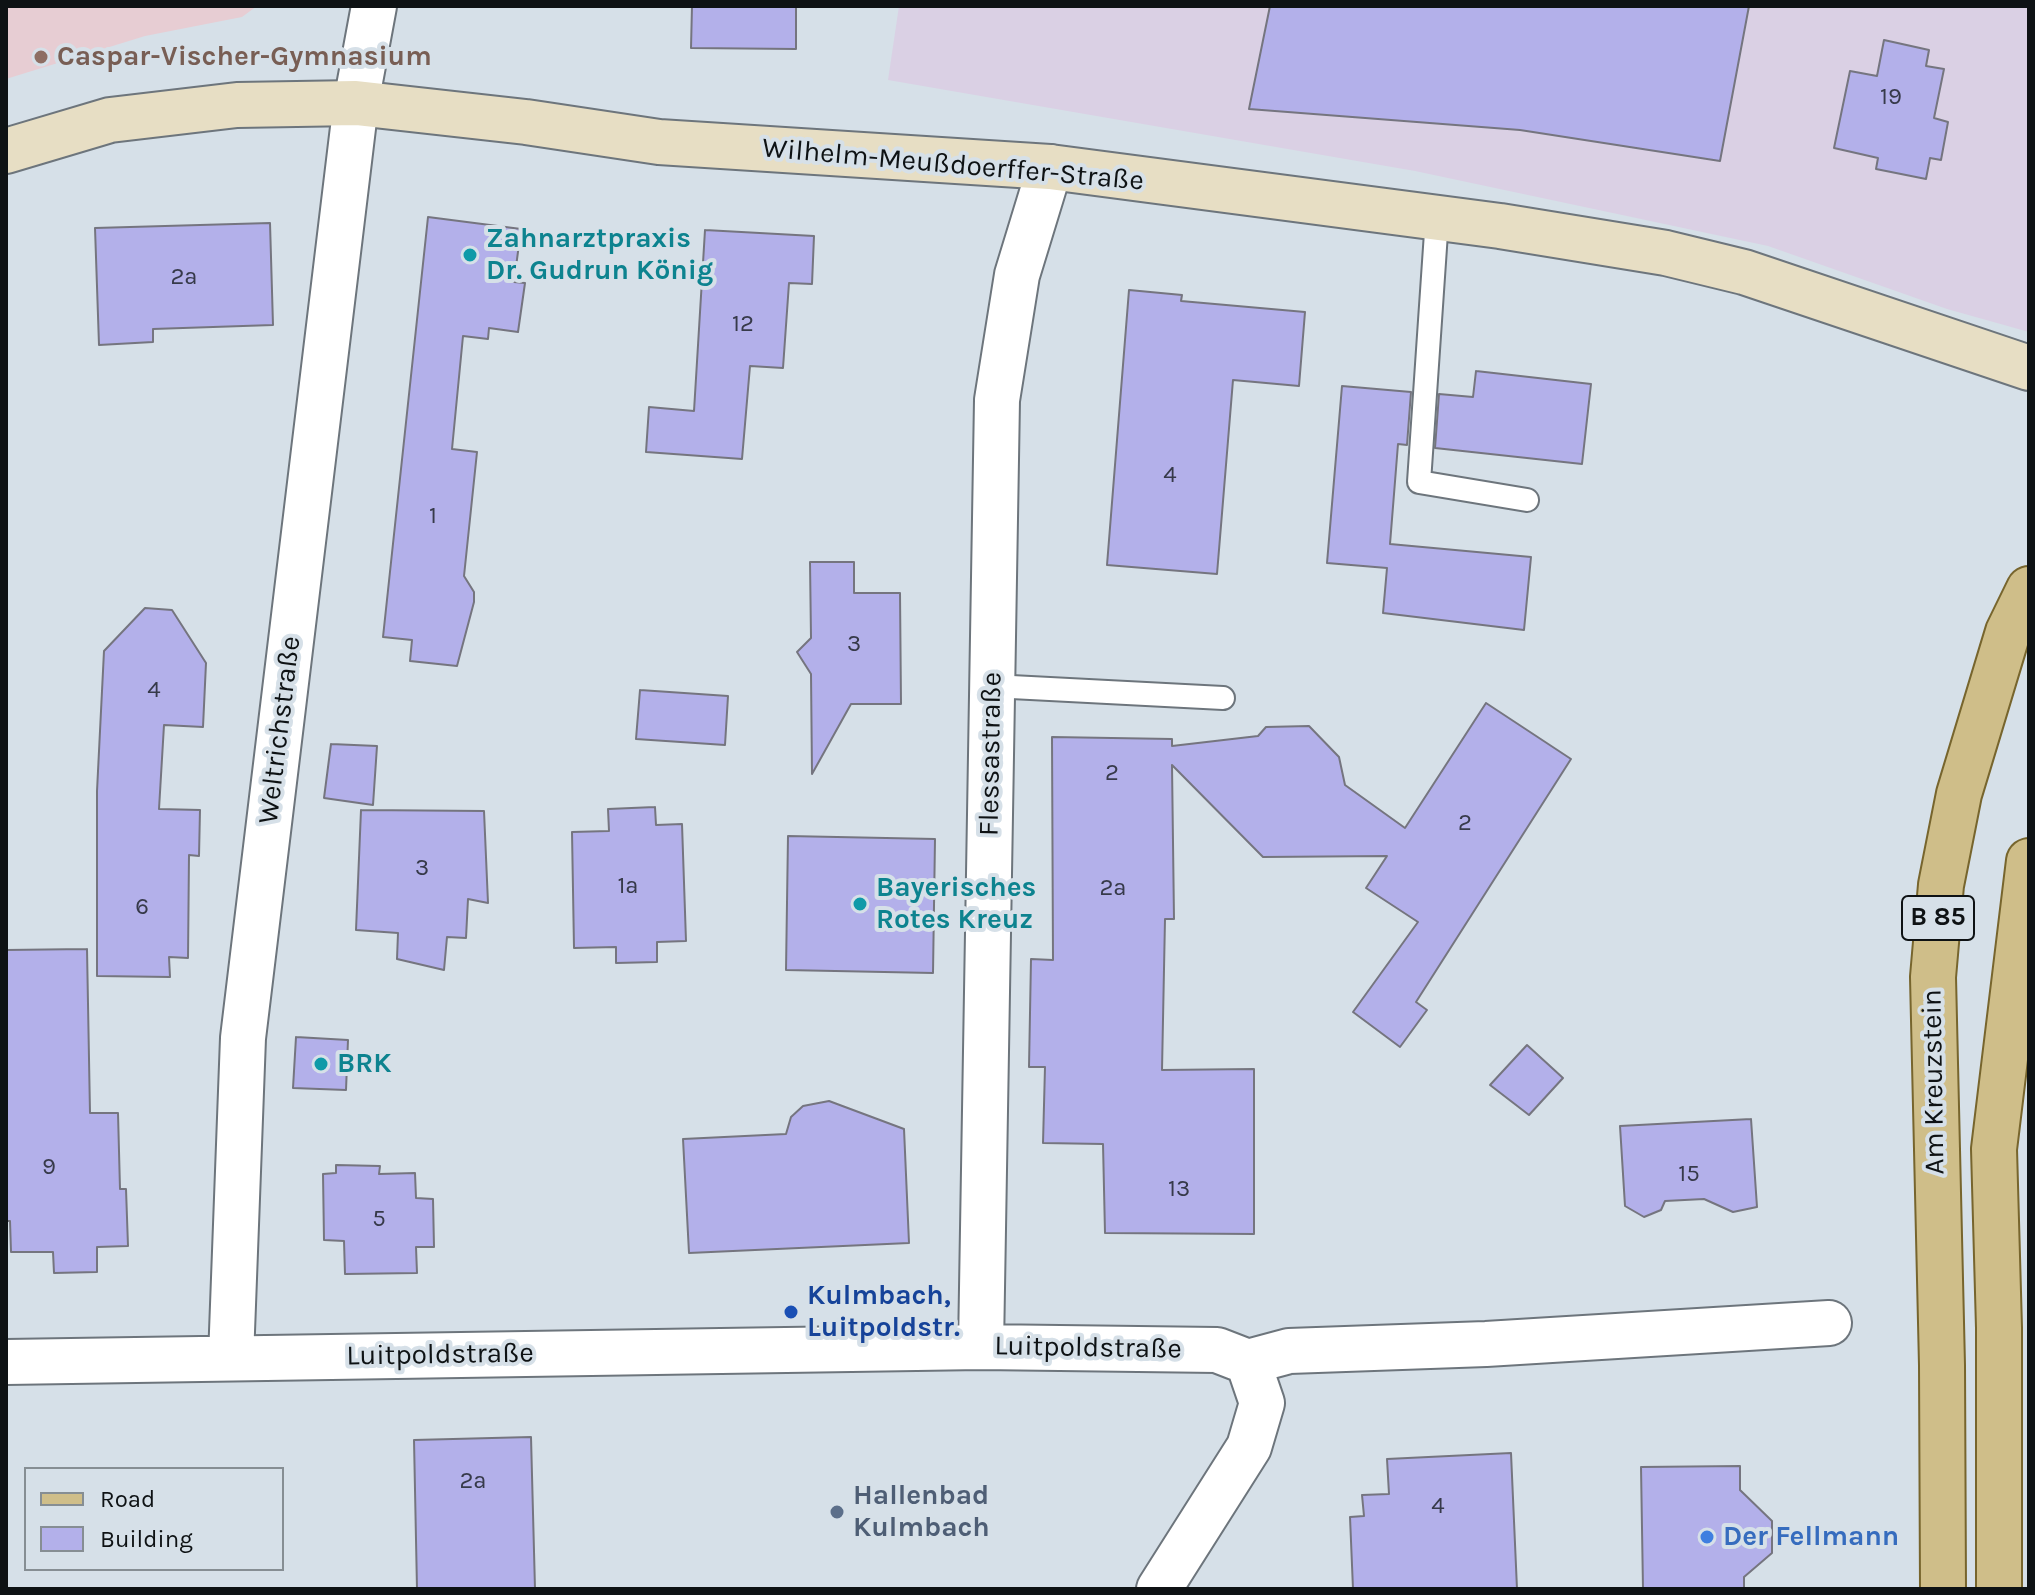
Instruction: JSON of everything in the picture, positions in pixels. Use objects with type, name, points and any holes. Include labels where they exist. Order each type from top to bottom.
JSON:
[{"type":"main road","name":"Am Kreuzstein","points":[[1943,1589],[1942,1365],[1933,977],[1941,885],[1959,794],[2008,632],[2029,589]]},
{"type":"main road","points":[[1999,1589],[1999,1328],[1994,1149],[2029,861]]},
{"type":"street","name":"Weltrichstraße","points":[[231,1358],[243,1038],[356,103],[374,6]]},
{"type":"street","name":"Wilhelm-Meußdoerffer-Straße","points":[[6,151],[110,120],[237,105],[356,103],[526,122],[659,142],[1050,167],[1437,218],[1666,253],[1744,272],[2029,368]]},
{"type":"street","name":"Flessastraße","points":[[981,1347],[997,400],[1017,275],[1050,167]]},
{"type":"street","points":[[1159,1589],[1249,1447],[1262,1403],[1248,1362],[1289,1351],[1486,1344],[1829,1323]]},
{"type":"street","name":"Luitpoldstraße","points":[[6,1362],[981,1347],[1217,1350],[1248,1362]]},
{"type":"lane","points":[[1437,218],[1419,482],[1527,500]]},
{"type":"lane","points":[[992,686],[1223,698]]},
{"type":"shaded area","name":"Caspar-Vischer-Gymnasium","points":[[6,6],[257,6],[242,17],[145,36],[6,79]]},
{"type":"shaded area","points":[[899,6],[2029,6],[2029,332],[1947,309],[1768,246],[1415,171],[888,80]]},
{"type":"building","points":[[692,6],[796,6],[796,49],[691,48]]},
{"type":"building","points":[[1270,6],[1749,6],[1720,161],[1520,130],[1249,109]]},
{"type":"building","points":[[1884,40],[1929,50],[1926,66],[1944,69],[1934,118],[1948,122],[1941,160],[1930,158],[1926,179],[1876,169],[1878,158],[1834,148],[1850,71],[1877,76]]},
{"type":"building","points":[[428,217],[521,229],[514,282],[525,283],[518,332],[489,328],[488,339],[463,336],[452,449],[477,452],[464,576],[474,592],[474,602],[457,666],[410,661],[412,640],[383,637]]},
{"type":"building","points":[[270,223],[273,325],[153,329],[153,342],[99,345],[95,228]]},
{"type":"building","points":[[705,230],[814,236],[812,284],[789,283],[783,368],[750,366],[742,459],[646,452],[649,407],[694,411]]},
{"type":"building","points":[[1129,290],[1182,295],[1181,301],[1305,312],[1299,386],[1233,380],[1217,574],[1107,565]]},
{"type":"building","points":[[1476,371],[1591,384],[1582,464],[1435,448],[1439,394],[1473,397]]},
{"type":"building","points":[[1342,386],[1411,392],[1407,445],[1398,444],[1390,544],[1531,557],[1524,630],[1383,613],[1387,568],[1327,563]]},
{"type":"building","points":[[810,562],[854,562],[854,593],[900,593],[901,704],[851,704],[812,774],[811,674],[797,652],[811,638]]},
{"type":"building","points":[[145,608],[172,610],[206,663],[203,727],[164,725],[159,809],[200,810],[199,856],[189,855],[188,958],[169,957],[170,977],[97,976],[97,791],[104,651]]},
{"type":"building","points":[[640,690],[728,696],[725,745],[636,739]]},
{"type":"building","points":[[1486,703],[1571,759],[1416,1002],[1427,1010],[1400,1047],[1353,1012],[1418,922],[1366,888],[1387,856],[1263,857],[1172,765],[1174,919],[1165,919],[1162,1070],[1254,1069],[1254,1234],[1105,1233],[1103,1144],[1043,1143],[1045,1067],[1029,1067],[1031,959],[1053,960],[1052,737],[1172,739],[1172,746],[1258,736],[1266,727],[1309,726],[1339,757],[1345,785],[1405,828]]},
{"type":"building","points":[[331,744],[377,746],[373,805],[324,798]]},
{"type":"building","points":[[655,807],[656,825],[682,824],[686,941],[657,942],[657,962],[616,963],[616,947],[574,948],[572,832],[609,831],[608,809]]},
{"type":"building","points":[[361,810],[484,811],[488,903],[468,899],[466,938],[447,937],[444,970],[397,959],[398,933],[356,930]]},
{"type":"building","name":"Bayerisches Rotes Kreuz","points":[[788,836],[935,839],[933,973],[786,970]]},
{"type":"building","points":[[87,949],[90,1113],[118,1113],[120,1189],[126,1189],[128,1246],[97,1247],[97,1272],[54,1273],[53,1252],[11,1252],[10,1221],[6,1221],[6,950]]},
{"type":"building","name":"BRK","points":[[296,1037],[348,1040],[346,1090],[293,1088]]},
{"type":"building","points":[[1527,1045],[1563,1078],[1529,1115],[1490,1085]]},
{"type":"building","points":[[829,1101],[904,1129],[909,1243],[689,1253],[683,1139],[786,1134],[791,1117],[803,1106]]},
{"type":"building","points":[[1751,1119],[1757,1207],[1733,1212],[1704,1199],[1665,1201],[1661,1210],[1644,1217],[1625,1206],[1620,1126]]},
{"type":"building","points":[[336,1165],[380,1166],[379,1174],[415,1173],[416,1198],[433,1199],[434,1247],[416,1247],[417,1273],[345,1274],[344,1241],[324,1240],[323,1174],[336,1173]]},
{"type":"building","points":[[531,1437],[535,1589],[417,1589],[414,1440]]},
{"type":"building","points":[[1511,1453],[1517,1589],[1353,1589],[1350,1517],[1364,1516],[1362,1495],[1389,1494],[1387,1459]]},
{"type":"building","name":"Der Fellmann","points":[[1740,1466],[1740,1490],[1772,1521],[1772,1553],[1744,1577],[1744,1589],[1643,1589],[1641,1467]]},
{"type":"place","name":"Caspar-Vischer-Gymnasium","points":[[41,57]]},
{"type":"place","name":"Zahnarztpraxis Dr. Gudrun König","points":[[470,255]]},
{"type":"place","name":"Bayerisches Rotes Kreuz","points":[[860,904]]},
{"type":"place","name":"BRK","points":[[321,1064]]},
{"type":"place","name":"Kulmbach, Luitpoldstr.","points":[[791,1312]]},
{"type":"place","name":"Hallenbad Kulmbach","points":[[837,1512]]},
{"type":"place","name":"Der Fellmann","points":[[1707,1537]]}]
